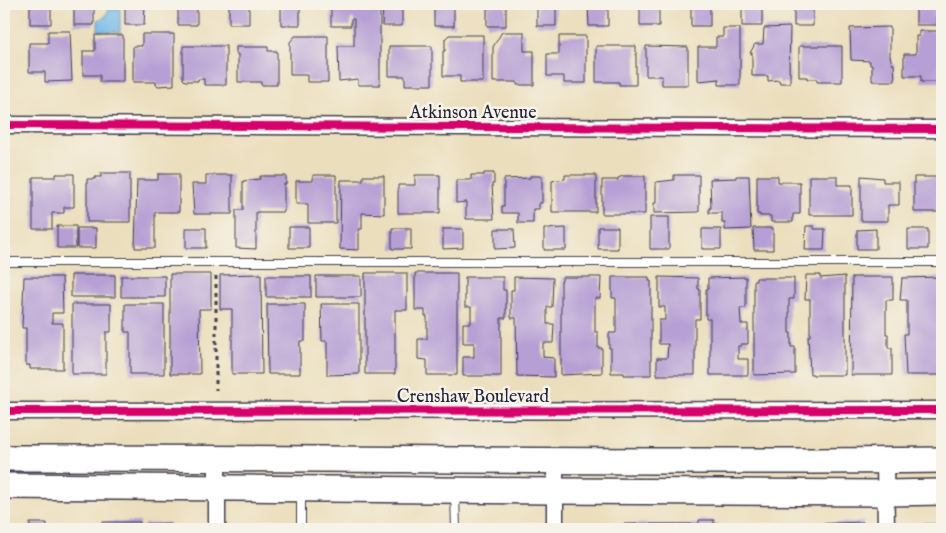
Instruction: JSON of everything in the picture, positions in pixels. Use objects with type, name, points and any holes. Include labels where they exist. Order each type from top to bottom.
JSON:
[{"type":"main road","points":[[4,458],[555,461],[942,460]]},
{"type":"main road","points":[[4,486],[942,492]]},
{"type":"street","name":"Atkinson Avenue","points":[[4,125],[942,130]]},
{"type":"street","name":"Crenshaw Boulevard","points":[[4,411],[942,410]]},
{"type":"street","points":[[217,458],[217,529]]},
{"type":"street","points":[[555,461],[555,529]]},
{"type":"street","points":[[885,461],[886,529]]},
{"type":"lane","points":[[4,262],[942,262]]},
{"type":"lane","points":[[300,529],[301,489]]},
{"type":"lane","points":[[455,490],[456,529]]},
{"type":"path","points":[[216,262],[216,390]]},
{"type":"water","points":[[120,8],[120,32],[98,31],[98,20],[105,17],[109,9]]},
{"type":"building","points":[[30,4],[51,4],[51,24],[30,24]]},
{"type":"building","points":[[74,4],[94,4],[94,25],[74,25]]},
{"type":"building","points":[[125,4],[145,4],[144,25],[125,25]]},
{"type":"building","points":[[178,4],[197,4],[197,25],[178,25]]},
{"type":"building","points":[[281,4],[300,4],[300,25],[281,25]]},
{"type":"building","points":[[434,4],[454,5],[454,26],[434,26]]},
{"type":"building","points":[[229,5],[249,5],[249,24],[229,24]]},
{"type":"building","points":[[383,5],[402,5],[402,26],[382,26]]},
{"type":"building","points":[[487,5],[506,5],[506,26],[487,26]]},
{"type":"building","points":[[537,5],[556,5],[556,26],[537,26]]},
{"type":"building","points":[[588,5],[608,5],[608,26],[589,26]]},
{"type":"building","points":[[640,5],[659,6],[659,26],[640,26]]},
{"type":"building","points":[[691,5],[710,5],[710,26],[691,26]]},
{"type":"building","points":[[794,5],[813,5],[813,26],[794,26]]},
{"type":"building","points":[[742,6],[762,6],[762,26],[742,26]]},
{"type":"building","points":[[916,6],[937,6],[937,25],[916,25]]},
{"type":"building","points":[[380,7],[380,85],[358,85],[358,79],[339,81],[338,46],[354,46],[354,19],[351,19],[351,26],[331,26],[331,8]]},
{"type":"building","points":[[790,27],[790,83],[780,83],[779,80],[768,81],[768,76],[752,76],[752,53],[750,53],[755,44],[763,44],[764,28]]},
{"type":"building","points":[[890,27],[890,56],[892,64],[894,64],[895,81],[872,81],[872,65],[870,65],[870,61],[851,60],[850,28]]},
{"type":"building","points":[[723,28],[740,28],[740,85],[719,85],[719,79],[699,81],[698,79],[698,47],[716,47],[716,37],[723,37]]},
{"type":"building","points":[[48,31],[70,31],[72,81],[45,82],[45,72],[29,72],[29,43],[48,43]]},
{"type":"building","points":[[919,31],[942,31],[942,82],[921,82],[921,76],[904,76],[904,54],[916,54],[916,36],[919,36]]},
{"type":"building","points":[[502,32],[524,32],[524,51],[534,51],[534,85],[517,85],[517,82],[493,82],[493,47]]},
{"type":"building","points":[[142,34],[174,34],[174,85],[159,86],[156,85],[156,82],[133,82],[133,46],[142,46]]},
{"type":"building","points":[[95,35],[123,35],[123,82],[100,82],[100,75],[83,75],[83,51],[95,51]]},
{"type":"building","points":[[449,35],[483,35],[483,82],[460,82],[460,76],[443,76],[443,51],[445,51],[445,39]]},
{"type":"building","points":[[295,36],[328,36],[328,82],[307,82],[307,75],[290,75],[290,42]]},
{"type":"building","points":[[559,36],[586,36],[586,83],[564,83],[564,76],[547,76],[547,54],[559,54]]},
{"type":"building","points":[[183,46],[226,46],[226,85],[204,85],[204,79],[185,81],[183,79]]},
{"type":"building","points":[[389,46],[432,46],[432,85],[405,85],[405,76],[389,76]]},
{"type":"building","points":[[596,46],[636,46],[636,85],[619,85],[619,82],[596,82]]},
{"type":"building","points":[[646,46],[688,47],[688,85],[662,85],[662,76],[646,76]]},
{"type":"building","points":[[799,46],[842,46],[842,82],[817,82],[817,79],[799,77]]},
{"type":"building","points":[[236,47],[268,47],[268,51],[277,51],[277,85],[261,85],[261,82],[238,82],[238,54],[236,54]]},
{"type":"building","points":[[101,173],[130,173],[130,222],[87,222],[87,179],[101,177]]},
{"type":"building","points":[[484,173],[494,173],[494,184],[492,184],[494,219],[466,219],[466,202],[456,203],[456,180],[471,180],[471,175],[484,175]]},
{"type":"building","points":[[56,174],[74,174],[74,207],[64,207],[64,213],[52,213],[52,229],[33,229],[33,177],[56,177]]},
{"type":"building","points":[[158,174],[179,174],[179,212],[155,212],[155,248],[135,248],[137,180],[158,180]]},
{"type":"building","points":[[206,175],[232,175],[232,214],[194,214],[192,184],[206,184]]},
{"type":"building","points":[[313,175],[336,175],[336,223],[308,223],[308,204],[296,204],[296,181],[313,181]]},
{"type":"building","points":[[415,175],[440,175],[440,213],[398,213],[398,185],[415,185]]},
{"type":"building","points":[[565,175],[596,175],[596,212],[552,212],[552,181],[565,179]]},
{"type":"building","points":[[674,175],[699,175],[699,212],[654,213],[656,182],[674,180]]},
{"type":"building","points":[[260,176],[286,176],[286,184],[284,184],[284,212],[256,212],[256,249],[236,248],[236,210],[243,210],[243,181],[260,179]]},
{"type":"building","points":[[363,176],[384,176],[384,214],[362,213],[362,229],[359,229],[359,250],[340,249],[341,180],[363,180]]},
{"type":"building","points":[[530,176],[542,176],[542,203],[539,203],[539,209],[533,209],[533,223],[518,223],[518,213],[502,213],[502,206],[504,206],[504,179],[530,178]]},
{"type":"building","points":[[623,176],[645,176],[645,214],[602,214],[602,180],[618,180],[618,178]]},
{"type":"building","points":[[736,176],[749,176],[751,229],[725,230],[725,223],[722,223],[722,213],[709,213],[709,208],[711,208],[710,179],[736,178]]},
{"type":"building","points":[[757,176],[778,176],[778,182],[800,182],[800,214],[793,214],[793,222],[771,222],[771,216],[760,216],[760,214],[757,214]]},
{"type":"building","points":[[809,176],[837,176],[837,185],[852,185],[852,215],[809,215]]},
{"type":"building","points":[[861,176],[883,178],[883,182],[899,182],[899,205],[888,205],[888,221],[861,221]]},
{"type":"building","points":[[914,177],[938,177],[938,179],[942,179],[942,212],[914,212]]},
{"type":"building","points":[[650,217],[669,217],[669,249],[650,249]]},
{"type":"building","points":[[57,226],[76,226],[76,248],[57,248]]},
{"type":"building","points":[[806,226],[814,226],[814,229],[825,229],[824,250],[805,250]]},
{"type":"building","points":[[289,227],[309,227],[309,248],[289,248]]},
{"type":"building","points":[[598,227],[618,227],[618,249],[598,249]]},
{"type":"building","points":[[77,228],[96,228],[96,248],[77,248]]},
{"type":"building","points":[[186,228],[206,228],[206,248],[186,248]]},
{"type":"building","points":[[392,228],[411,228],[411,249],[392,249]]},
{"type":"building","points":[[566,228],[566,250],[544,250],[544,229]]},
{"type":"building","points":[[753,228],[773,228],[773,250],[754,250]]},
{"type":"building","points":[[443,229],[463,229],[463,248],[443,249]]},
{"type":"building","points":[[495,229],[514,229],[515,248],[495,249]]},
{"type":"building","points":[[702,229],[721,229],[721,249],[702,249]]},
{"type":"building","points":[[876,229],[876,249],[857,249],[857,230]]},
{"type":"building","points":[[908,229],[928,229],[928,249],[908,249]]},
{"type":"building","points":[[365,273],[407,273],[407,310],[395,310],[395,374],[365,374]]},
{"type":"building","points":[[415,273],[457,273],[457,375],[427,375],[427,360],[418,359],[418,339],[427,339],[427,316],[425,316],[425,310],[415,310]]},
{"type":"building","points":[[170,274],[211,274],[211,309],[199,309],[200,374],[170,374]]},
{"type":"building","points":[[261,274],[262,374],[232,374],[232,309],[220,309],[220,275]]},
{"type":"building","points":[[71,275],[115,275],[115,297],[71,297]]},
{"type":"building","points":[[806,275],[820,275],[820,278],[845,276],[845,375],[810,374],[808,336],[810,336],[810,299],[805,299]]},
{"type":"building","points":[[121,276],[165,276],[165,297],[121,297]]},
{"type":"building","points":[[266,276],[311,276],[311,297],[266,297]]},
{"type":"building","points":[[316,276],[361,276],[361,297],[316,297]]},
{"type":"building","points":[[24,277],[62,277],[63,313],[52,313],[52,323],[63,323],[63,369],[30,369],[30,365],[26,365],[26,328],[22,328]]},
{"type":"building","points":[[465,277],[503,277],[503,290],[506,290],[506,318],[501,318],[501,376],[463,376],[463,357],[474,357],[474,343],[463,343],[463,323],[471,323],[471,307],[465,307]]},
{"type":"building","points":[[514,277],[553,278],[552,307],[547,307],[547,324],[554,324],[553,343],[543,343],[543,357],[554,358],[554,377],[517,376],[516,318],[511,318],[511,290],[514,290]]},
{"type":"building","points":[[562,277],[601,277],[600,298],[595,298],[595,332],[598,332],[598,348],[602,348],[602,373],[561,375]]},
{"type":"building","points":[[612,277],[649,277],[649,281],[651,281],[651,375],[611,373],[609,333],[616,333],[616,298],[612,298]]},
{"type":"building","points":[[659,277],[698,278],[700,319],[695,319],[695,375],[657,375],[657,358],[667,358],[668,344],[659,344],[659,320],[665,320],[665,307],[659,307]]},
{"type":"building","points":[[746,277],[746,308],[740,308],[741,324],[748,324],[748,344],[738,346],[738,359],[748,359],[748,375],[710,375],[710,319],[706,319],[708,278]]},
{"type":"building","points":[[852,277],[893,277],[893,300],[886,300],[886,334],[888,334],[888,348],[892,348],[892,375],[851,375]]},
{"type":"building","points":[[941,277],[941,375],[906,375],[904,334],[907,334],[907,300],[900,300],[902,278]]},
{"type":"building","points":[[756,278],[794,278],[794,299],[789,299],[789,333],[791,333],[791,347],[795,347],[795,374],[754,375],[754,281],[756,281]]},
{"type":"building","points":[[72,304],[111,304],[111,332],[106,332],[106,374],[72,374]]},
{"type":"building","points":[[125,304],[164,304],[164,374],[130,374],[130,332],[125,332]]},
{"type":"building","points":[[267,304],[305,304],[305,341],[300,341],[300,374],[268,374]]},
{"type":"building","points":[[321,304],[359,304],[359,374],[327,375],[327,341],[322,341]]},
{"type":"building","points":[[699,520],[714,520],[714,524],[719,524],[719,529],[624,529],[624,524],[699,524]]},
{"type":"building","points":[[102,522],[140,522],[140,529],[102,529]]},
{"type":"building","points":[[863,522],[863,529],[786,529],[786,525]]},
{"type":"building","points":[[30,523],[47,523],[47,529],[30,529]]},
{"type":"building","points":[[170,523],[170,529],[144,529],[144,524]]},
{"type":"building","points":[[924,524],[942,524],[942,529],[924,529]]},
{"type":"cycle path","points":[[4,125],[942,129]]},
{"type":"cycle path","points":[[4,411],[942,410]]}]
